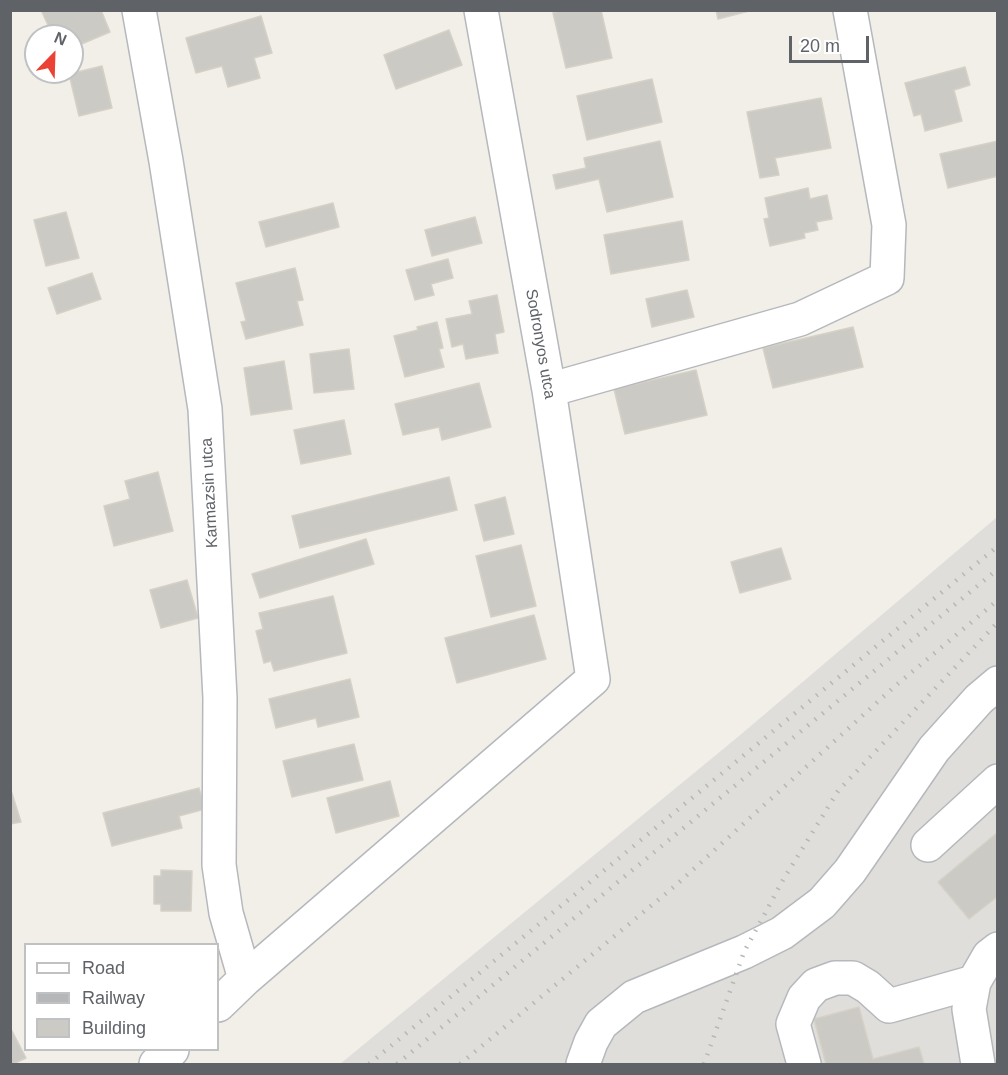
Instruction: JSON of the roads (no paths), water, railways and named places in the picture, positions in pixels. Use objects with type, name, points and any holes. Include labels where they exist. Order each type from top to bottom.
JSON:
[{"type":"street","name":"Karmazsin utca","points":[[139,10],[166,161],[205,409],[220,698],[219,865],[226,913],[245,978]]},
{"type":"street","name":"Sodronyos utca","points":[[245,978],[593,679],[549,390],[481,10]]},
{"type":"street","points":[[549,390],[800,319],[887,278],[889,225],[850,10]]},
{"type":"street","points":[[578,1062],[601,1024],[634,997],[773,938],[798,923],[822,903],[850,871],[934,749],[979,699],[998,683]]},
{"type":"street","points":[[928,845],[998,781]]},
{"type":"street","points":[[978,1065],[969,1009],[974,982],[989,956],[998,949]]},
{"type":"street","points":[[219,1004],[245,978]]},
{"type":"street","points":[[804,1065],[793,1024],[804,998],[816,985],[834,978],[853,978],[868,987],[890,1006],[974,982]]},
{"type":"street","points":[[156,1065],[171,1051]]},
{"type":"railway","points":[[369,1064],[998,546]]},
{"type":"railway","points":[[397,1064],[998,569]]},
{"type":"railway","points":[[460,1064],[675,886],[894,687],[998,600]]},
{"type":"railway","points":[[704,1064],[744,952],[783,880],[838,791],[998,622]]}]
